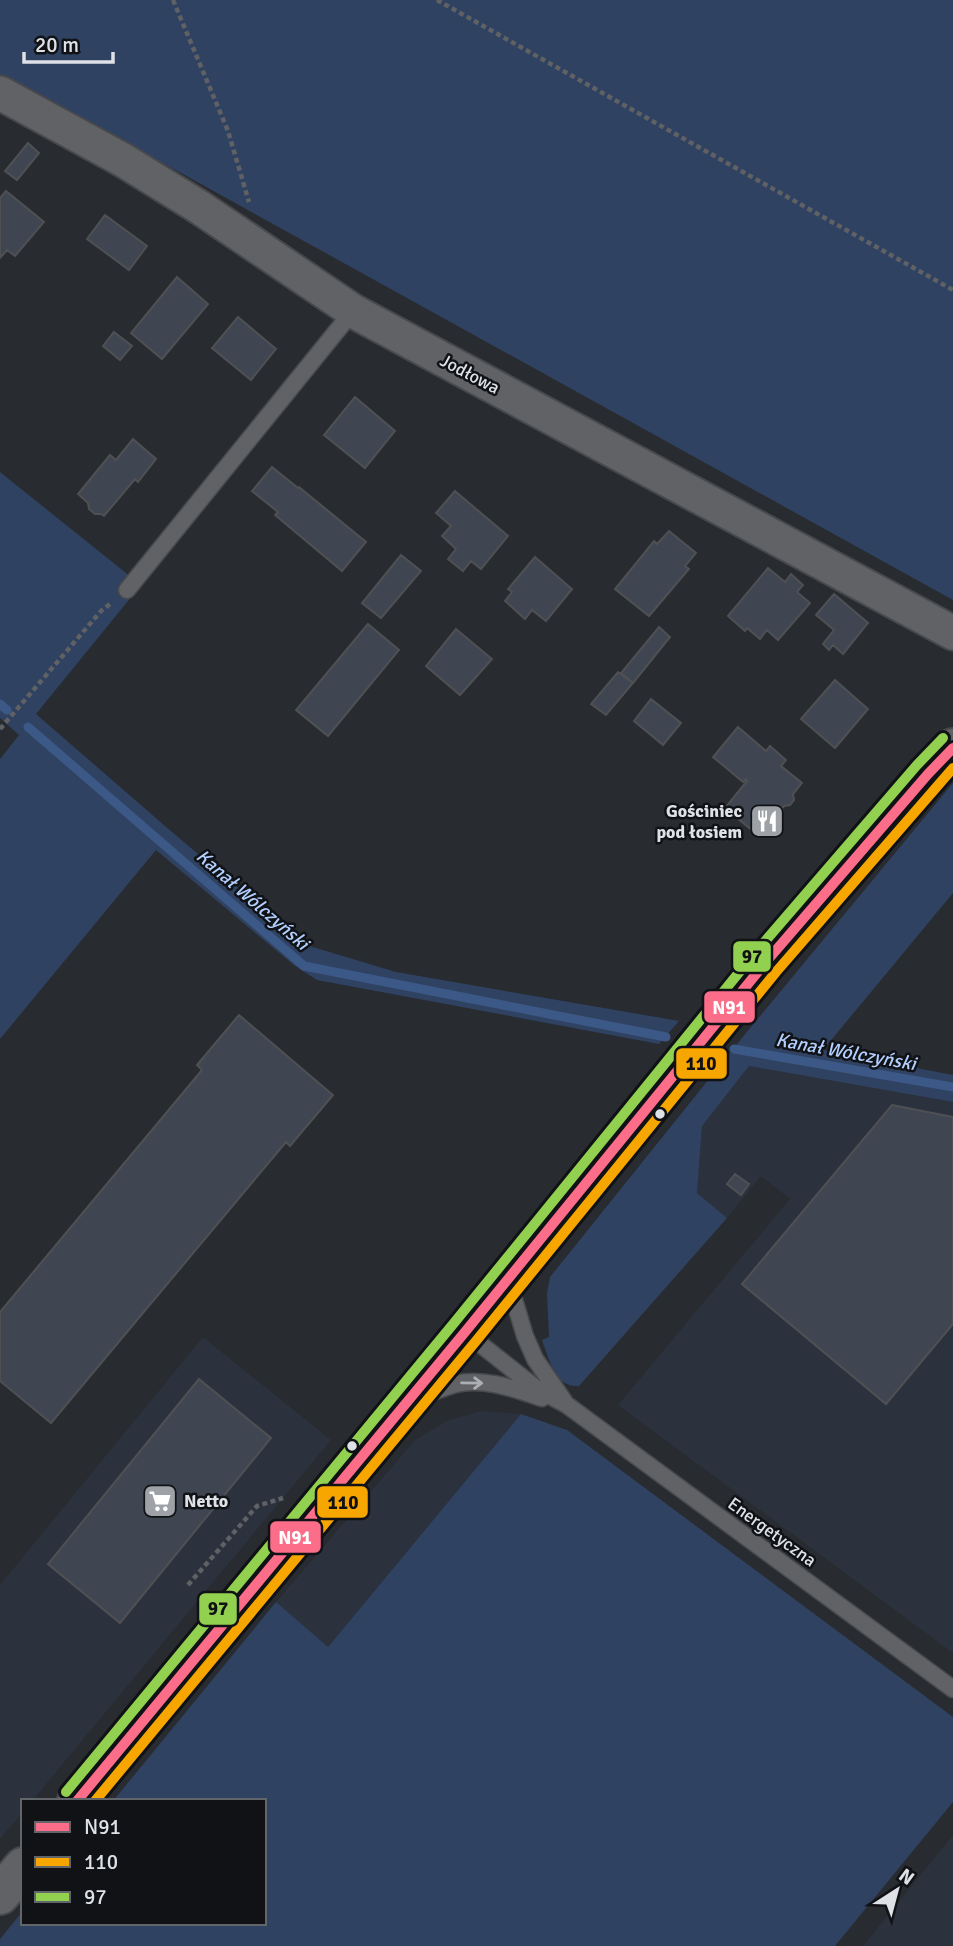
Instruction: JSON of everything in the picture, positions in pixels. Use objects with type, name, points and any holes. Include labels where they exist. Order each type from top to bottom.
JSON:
[{"type":"main road","points":[[79,1799],[465,1332],[774,952],[953,748]]},
{"type":"main road","points":[[0,1895],[21,1869]]},
{"type":"street","name":"Jodłowa","points":[[0,93],[123,160],[199,207],[353,311],[953,633]]},
{"type":"lane","points":[[127,590],[353,311]]},
{"type":"lane","name":"Energetyczna","points":[[508,1279],[535,1359],[568,1405]]},
{"type":"lane","name":"Energetyczna","points":[[465,1332],[537,1389],[568,1405],[953,1689]]},
{"type":"lane","name":"Energetyczna","points":[[407,1402],[458,1383],[476,1382],[500,1385],[568,1405]]},
{"type":"path","points":[[173,0],[228,131],[264,251]]},
{"type":"path","points":[[437,0],[953,290]]},
{"type":"path","points":[[0,729],[101,611],[127,590]]},
{"type":"shaded area","points":[[0,0],[953,0],[953,600],[181,173],[0,78]]},
{"type":"shaded area","points":[[0,472],[141,585],[36,714],[306,945],[396,972],[679,1021],[659,1044],[317,980],[295,966],[156,850],[0,1039],[0,759],[19,735],[0,718]]},
{"type":"shaded area","points":[[953,783],[953,893],[823,1050],[953,1075],[953,1102],[749,1066],[702,1126],[697,1193],[727,1218],[579,1386],[562,1381],[551,1365],[542,1340],[549,1337],[547,1293],[550,1277],[746,1033]]},
{"type":"shaded area","points":[[749,1066],[953,1102],[953,1653],[618,1405],[790,1199],[761,1176],[727,1218],[697,1193],[702,1126]]},
{"type":"shaded area","points":[[203,1337],[331,1440],[34,1799],[21,1799],[21,1814],[0,1839],[0,1585]]},
{"type":"shaded area","points":[[482,1411],[521,1414],[327,1648],[276,1602],[414,1441],[446,1421]]},
{"type":"shaded area","points":[[521,1414],[567,1430],[953,1717],[953,1802],[835,1946],[0,1946],[0,1939],[21,1913],[21,1925],[266,1925],[266,1799],[115,1799],[276,1602],[328,1647]]},
{"type":"shaded area","points":[[953,1835],[953,1946],[863,1946]]},
{"type":"building","points":[[28,143],[39,153],[17,180],[5,171]]},
{"type":"building","points":[[6,191],[44,222],[15,256],[7,250],[0,258],[0,198]]},
{"type":"building","points":[[105,215],[147,246],[129,270],[87,239]]},
{"type":"building","points":[[177,277],[208,304],[162,359],[131,333]]},
{"type":"building","points":[[238,317],[276,349],[251,380],[212,348]]},
{"type":"building","points":[[114,332],[132,346],[120,360],[103,346]]},
{"type":"building","points":[[355,397],[395,431],[365,468],[324,435]]},
{"type":"building","points":[[133,439],[156,459],[138,482],[135,479],[104,516],[95,514],[78,494],[110,455],[116,460]]},
{"type":"building","points":[[272,467],[366,542],[342,571],[275,515],[278,512],[252,491]]},
{"type":"building","points":[[455,491],[508,536],[481,569],[471,561],[463,571],[448,559],[456,549],[442,536],[451,526],[436,513]]},
{"type":"building","points":[[669,531],[696,553],[685,566],[689,569],[649,616],[615,589],[654,541],[657,544]]},
{"type":"building","points":[[401,555],[421,571],[381,618],[362,603]]},
{"type":"building","points":[[535,557],[572,589],[546,621],[532,610],[525,619],[505,601],[512,592],[508,589]]},
{"type":"building","points":[[768,568],[785,582],[791,574],[803,585],[797,592],[810,603],[778,640],[767,630],[760,639],[747,628],[745,631],[728,616]]},
{"type":"building","points":[[834,594],[868,623],[843,654],[833,645],[829,650],[823,644],[834,630],[816,615]]},
{"type":"building","points":[[368,624],[399,650],[328,736],[296,710]]},
{"type":"building","points":[[659,627],[670,637],[633,683],[621,673]]},
{"type":"building","points":[[456,629],[492,659],[460,695],[426,666]]},
{"type":"building","points":[[618,672],[633,683],[606,715],[591,704]]},
{"type":"building","points":[[835,680],[868,709],[835,748],[801,719]]},
{"type":"building","points":[[651,699],[681,723],[663,745],[634,721]]},
{"type":"building","points":[[738,727],[766,751],[770,746],[786,760],[781,766],[802,783],[793,794],[794,800],[790,805],[784,806],[759,836],[725,808],[746,779],[743,782],[713,757]]},
{"type":"building","points":[[239,1015],[333,1095],[290,1146],[286,1142],[51,1423],[0,1381],[0,1312],[202,1070],[197,1065]]},
{"type":"building","points":[[892,1105],[953,1117],[953,1324],[886,1404],[742,1284]]},
{"type":"building","points":[[735,1174],[749,1184],[741,1195],[727,1184]]},
{"type":"building","name":"Netto","points":[[199,1379],[271,1438],[120,1623],[48,1564]]},
{"type":"waterway","name":"Kanał Wólczyński","points":[[0,704],[7,710]]},
{"type":"waterway","name":"Kanał Wólczyński","points":[[28,727],[304,966],[666,1037]]},
{"type":"waterway","name":"Kanał Wólczyński","points":[[734,1049],[953,1087]]},
{"type":"transit line","name":"97","points":[[66,1792],[454,1323],[754,954],[943,738]]},
{"type":"transit line","name":"N91","points":[[79,1799],[465,1332],[765,963],[953,748]]},
{"type":"transit line","name":"110","points":[[97,1799],[476,1341],[776,972],[953,768]]},
{"type":"place","name":"Gościniec pod łosiem","points":[[767,821]]},
{"type":"place","name":"Netto","points":[[160,1501]]}]
